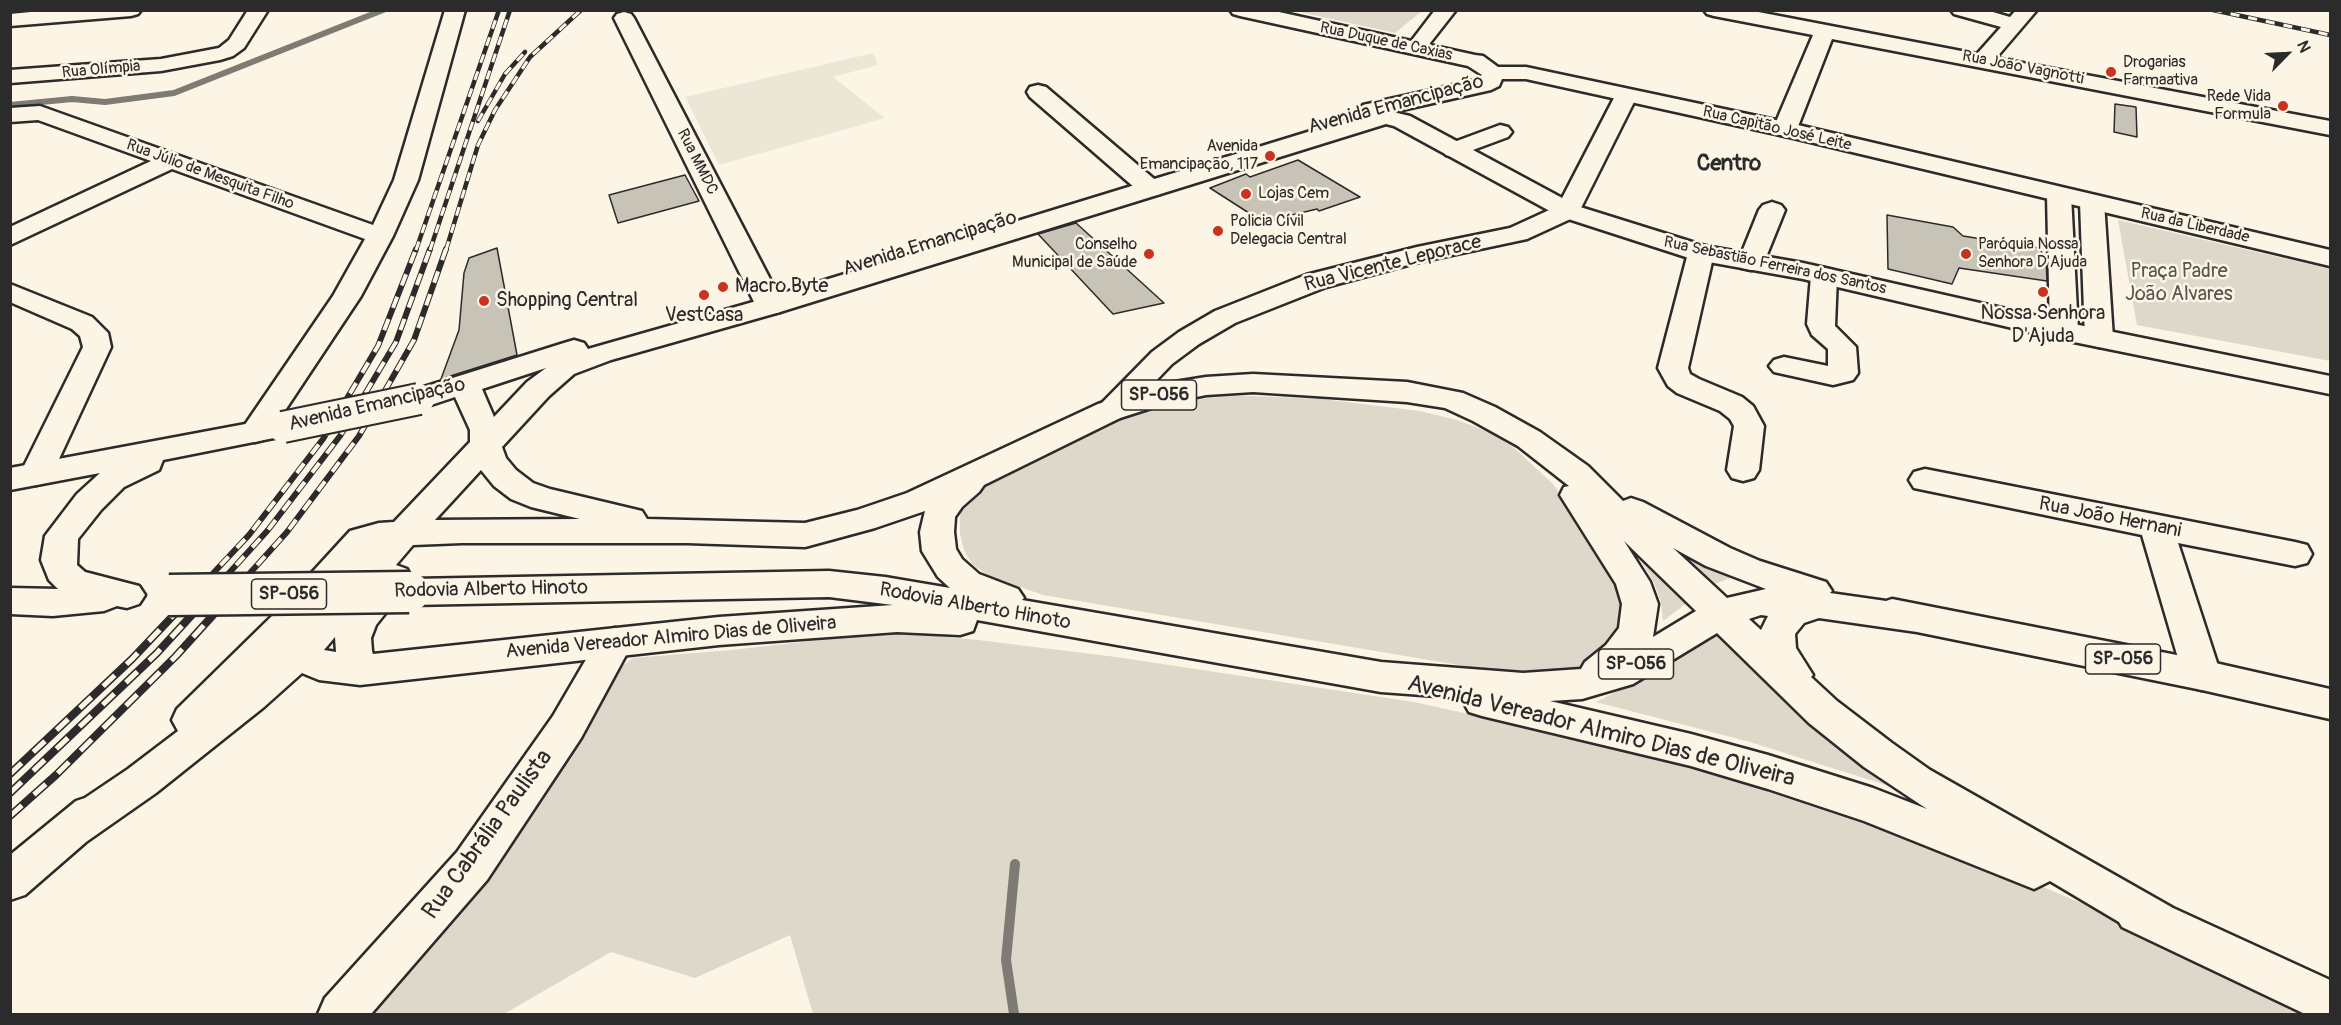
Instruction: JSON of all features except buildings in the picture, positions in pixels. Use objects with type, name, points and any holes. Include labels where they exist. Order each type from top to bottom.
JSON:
[{"type":"main road","points":[[10,20],[131,10]]},
{"type":"main road","name":"Rua Olímpia","points":[[10,77],[192,61],[226,52],[237,44],[258,10]]},
{"type":"main road","points":[[269,430],[380,236],[412,161],[455,10]]},
{"type":"main road","name":"Rua Duque de Caxias","points":[[1240,10],[1416,48],[1484,67]]},
{"type":"main road","points":[[1416,48],[1446,10]]},
{"type":"main road","name":"Rua João Vagnotti","points":[[1714,10],[1752,14],[1824,33],[1983,60],[2331,128]]},
{"type":"main road","points":[[1960,10],[2021,17]]},
{"type":"main road","points":[[1983,60],[2021,17]]},
{"type":"main road","name":"Rua MMDC","points":[[624,18],[767,300]]},
{"type":"main road","points":[[1785,129],[1824,33]]},
{"type":"main road","points":[[1394,113],[1473,74],[1478,67],[1484,67]]},
{"type":"main road","name":"Avenida Emancipação","points":[[293,639],[405,532],[551,377],[571,365],[767,300],[1145,185],[1386,117],[1491,81],[1484,67]]},
{"type":"main road","name":"Rua Capitão José Leite","points":[[1484,67],[1526,73],[1785,129],[2059,195]]},
{"type":"main road","points":[[1038,92],[1145,185]]},
{"type":"main road","points":[[1568,211],[1626,96]]},
{"type":"main road","name":"Rua Júlio de Mesquita Filho","points":[[10,115],[40,113],[380,236]]},
{"type":"main road","name":"Rua Sebastião Ferreira dos Santos","points":[[1394,113],[1454,150],[1568,211],[1701,253],[1824,276],[2064,331],[2331,385]]},
{"type":"main road","points":[[1454,150],[1500,132]]},
{"type":"main road","points":[[10,237],[170,161]]},
{"type":"main road","points":[[2059,195],[2064,331]]},
{"type":"main road","name":"Rua da Liberdade","points":[[2059,195],[2331,258]]},
{"type":"main road","points":[[2092,202],[2098,338]]},
{"type":"main road","points":[[1751,262],[1772,210]]},
{"type":"main road","name":"Rua Vicente Leporace","points":[[1109,411],[1162,358],[1189,338],[1225,317],[1316,280],[1417,255],[1518,234],[1568,211]]},
{"type":"main road","points":[[1701,253],[1673,368],[1678,379],[1688,386],[1731,404],[1742,413],[1749,426],[1743,470]]},
{"type":"main road","points":[[1784,366],[1833,376],[1843,373],[1842,347],[1822,329],[1821,324],[1824,276]]},
{"type":"main road","points":[[10,292],[82,323],[94,333],[97,347],[23,477]]},
{"type":"main road","name":"Avenida Emancipação","points":[[185,445],[419,399],[597,342],[767,300]]},
{"type":"main road","name":"SP-056","points":[[687,531],[805,535],[863,520],[919,501],[981,474],[1109,411],[1162,394],[1206,386],[1253,383],[1311,385],[1407,393],[1452,400],[1484,414],[1529,439],[1577,474]]},
{"type":"main road","points":[[465,386],[485,429],[490,462],[522,491],[543,499],[687,531]]},
{"type":"main road","points":[[1529,439],[1561,475],[1614,550],[1634,582],[1640,604],[1637,632],[1619,655],[1582,684]]},
{"type":"main road","points":[[23,477],[185,445]]},
{"type":"main road","points":[[127,595],[74,583],[61,571],[58,560],[62,536],[89,502],[113,479],[185,445]]},
{"type":"main road","points":[[981,474],[950,499],[939,516],[937,531],[939,551],[950,568],[967,583],[1078,625]]},
{"type":"main road","name":"Avenida Vereador Almiro Dias de Oliveira","points":[[1577,474],[1823,712],[1916,782],[2157,921]]},
{"type":"main road","name":"Rodovia Alberto Hinoto","points":[[1577,474],[1639,515],[1718,557],[1782,582],[1914,619]]},
{"type":"main road","name":"Rua João Hernani","points":[[1925,480],[2295,554]]},
{"type":"main road","points":[[2157,528],[2202,675]]},
{"type":"main road","points":[[360,670],[354,651],[353,638],[360,619],[414,557],[436,542],[462,531]]},
{"type":"main road","points":[[10,881],[74,829],[190,721],[293,639],[362,540],[405,532],[687,531]]},
{"type":"main road","name":"Rodovia Alberto Hinoto","points":[[10,601],[53,603],[127,595],[829,584],[885,590],[1381,677],[1523,688],[1582,684],[1620,674],[1720,614],[1761,602],[1818,605],[1914,619],[2202,675],[2331,704]]},
{"type":"main road","points":[[1818,605],[1792,613],[1782,623],[1777,634],[1778,650],[1787,667],[1823,712]]},
{"type":"main road","name":"Avenida Vereador Almiro Dias de Oliveira","points":[[293,639],[319,665],[360,670],[719,631],[897,618],[1078,625]]},
{"type":"main road","name":"Rua Cabrália Paulista","points":[[341,1014],[426,921],[472,866],[567,727],[615,642]]},
{"type":"main road","name":"Avenida Vereador Almiro Dias de Oliveira","points":[[1381,677],[1679,747],[1768,772],[1873,806],[1981,847],[2157,921],[2331,1002]]},
{"type":"shaded area","points":[[873,53],[878,65],[833,77],[885,118],[719,165],[685,97]]},
{"type":"green space","points":[[1422,10],[1395,33],[1295,11]]},
{"type":"green space","name":"Praça Padre João Alvares","points":[[2118,220],[2330,269],[2330,361],[2137,325]]},
{"type":"green space","points":[[1204,394],[1322,399],[1420,411],[1457,420],[1492,433],[1513,447],[1553,484],[1612,570],[1630,615],[1600,661],[1574,670],[1512,674],[1043,595],[989,576],[972,564],[964,550],[960,534],[960,514],[968,501],[987,481],[1128,409]]},
{"type":"green space","points":[[1620,531],[1696,596],[1663,621],[1661,602],[1654,583],[1640,558]]},
{"type":"green space","points":[[1686,557],[1710,567],[1735,576],[1715,584]]},
{"type":"green space","points":[[1716,619],[1930,799],[1750,742],[1596,702],[1629,685]]},
{"type":"green space","points":[[892,632],[1116,657],[1414,702],[1689,763],[1966,855],[2132,924],[2314,1014],[813,1014],[790,935],[695,978],[611,952],[504,1014],[372,1014],[491,876],[546,795],[610,676],[633,658],[731,650]]},
{"type":"waterway","points":[[10,105],[72,99],[105,102],[174,93],[383,10]]},
{"type":"waterway","points":[[1014,1014],[1006,960],[1015,864]]},
{"type":"railway","points":[[416,250],[499,10]]},
{"type":"railway","points":[[430,250],[510,10]]},
{"type":"railway","points":[[446,250],[478,145],[495,110],[530,57],[581,10]]},
{"type":"railway","points":[[2213,10],[2330,35]]},
{"type":"railway","points":[[478,121],[505,74],[525,52]]},
{"type":"railway","points":[[204,583],[249,535],[323,439],[378,346],[416,249]]},
{"type":"railway","points":[[220,583],[268,530],[340,436],[396,342],[430,249]]},
{"type":"railway","points":[[241,583],[287,532],[359,436],[414,340],[446,249]]},
{"type":"railway","points":[[10,774],[132,659],[205,582]]},
{"type":"railway","points":[[10,793],[157,653],[222,582]]},
{"type":"railway","points":[[10,816],[56,775],[176,656],[243,582]]},
{"type":"place","name":"Drogarias Farmaativa","points":[[2111,72]]},
{"type":"place","name":"Rede Vida Formula","points":[[2283,106]]},
{"type":"place","name":"Avenida Emancipação, 117","points":[[1270,156]]},
{"type":"place","name":"Lojas Cem","points":[[1246,194]]},
{"type":"place","name":"Policia Cívil Delegacia Central","points":[[1218,231]]},
{"type":"place","name":"Conselho Municipal de Saúde","points":[[1149,254]]},
{"type":"place","name":"Paróquia Nossa Senhora D'Ajuda","points":[[1966,254]]},
{"type":"place","name":"Macro Byte","points":[[723,287]]},
{"type":"place","name":"Nossa Senhora D'Ajuda","points":[[2043,292]]},
{"type":"place","name":"VestCasa","points":[[704,295]]},
{"type":"place","name":"Shopping Central","points":[[484,301]]},
{"type":"district","name":"Centro","points":[[1729,164]]}]
